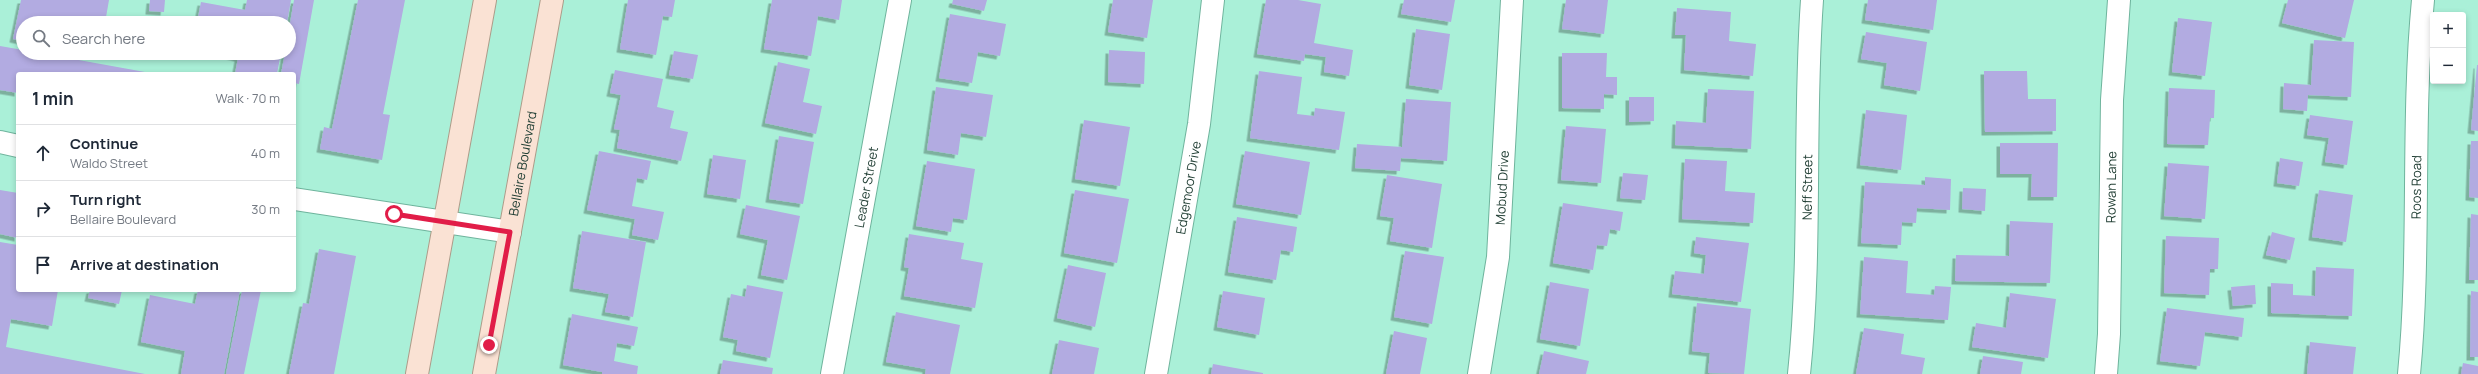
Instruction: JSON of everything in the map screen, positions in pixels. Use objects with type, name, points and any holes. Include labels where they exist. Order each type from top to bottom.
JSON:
[{"type":"main road","points":[[417,374],[486,0]]},
{"type":"main road","name":"Bellaire Boulevard","points":[[484,374],[552,0]]},
{"type":"street","name":"Leader Street","points":[[832,374],[900,0]]},
{"type":"street","name":"Edgemoor Drive","points":[[1156,374],[1200,124],[1213,0]]},
{"type":"street","name":"Mobud Drive","points":[[1479,374],[1498,257],[1512,0]]},
{"type":"street","name":"Neff Street","points":[[1799,374],[1807,264],[1808,56],[1812,0]]},
{"type":"street","name":"Rowan Lane","points":[[2106,374],[2109,334],[2112,100],[2119,0]]},
{"type":"street","name":"Roos Road","points":[[2410,374],[2414,328],[2418,77],[2423,0]]},
{"type":"street","points":[[0,142],[16,146]]},
{"type":"street","points":[[296,199],[510,232]]},
{"type":"building","points":[[21,0],[109,0],[106,16],[18,16]]},
{"type":"building","points":[[150,0],[165,0],[164,12],[149,11]]},
{"type":"building","points":[[247,0],[291,0],[288,16],[198,16],[201,2],[245,10]]},
{"type":"building","points":[[294,0],[314,0],[299,84],[296,83],[296,72],[281,72],[284,60],[296,60],[296,16],[291,16]]},
{"type":"building","points":[[358,0],[405,0],[383,114],[390,115],[382,160],[320,149],[324,127],[332,129]]},
{"type":"building","points":[[628,0],[675,0],[672,17],[663,16],[656,55],[620,49]]},
{"type":"building","points":[[772,0],[842,0],[839,20],[818,16],[811,56],[764,49]]},
{"type":"building","points":[[953,0],[987,0],[984,11],[952,4]]},
{"type":"building","points":[[1113,0],[1153,0],[1147,38],[1108,32]]},
{"type":"building","points":[[1266,0],[1298,0],[1321,4],[1314,43],[1353,50],[1349,76],[1324,72],[1326,57],[1305,54],[1304,61],[1257,54]]},
{"type":"building","points":[[1404,0],[1455,0],[1451,22],[1401,14]]},
{"type":"building","points":[[1566,0],[1608,0],[1604,34],[1562,29]]},
{"type":"building","points":[[1868,0],[1937,0],[1933,30],[1865,20]]},
{"type":"building","points":[[2288,0],[2354,0],[2345,38],[2282,23]]},
{"type":"building","points":[[1677,8],[1731,12],[1729,41],[1756,44],[1753,76],[1684,70],[1686,35],[1675,35]]},
{"type":"building","points":[[950,14],[1006,24],[1000,56],[978,52],[972,83],[939,78]]},
{"type":"building","points":[[2178,18],[2212,22],[2205,76],[2172,72]]},
{"type":"building","points":[[16,24],[16,40],[13,39]]},
{"type":"building","points":[[1416,29],[1450,34],[1442,90],[1409,85]]},
{"type":"building","points":[[1866,32],[1927,42],[1920,91],[1884,85],[1887,63],[1861,59]]},
{"type":"building","points":[[2314,40],[2354,42],[2351,97],[2308,95],[2307,111],[2283,109],[2284,83],[2311,85]]},
{"type":"building","points":[[0,46],[16,49],[16,60],[79,60],[145,72],[16,72],[16,93],[0,90]]},
{"type":"building","points":[[1109,50],[1145,52],[1144,84],[1108,82]]},
{"type":"building","points":[[674,51],[698,55],[693,79],[669,75]]},
{"type":"building","points":[[1562,53],[1607,53],[1606,77],[1617,77],[1617,95],[1604,94],[1604,109],[1562,108]]},
{"type":"building","points":[[238,60],[280,60],[277,72],[235,72]]},
{"type":"building","points":[[778,62],[810,69],[803,102],[822,106],[816,134],[765,123]]},
{"type":"building","points":[[2478,65],[2478,131],[2471,130]]},
{"type":"building","points":[[615,70],[663,79],[657,107],[674,111],[670,128],[688,132],[681,161],[617,148],[620,130],[614,129],[621,95],[610,93]]},
{"type":"building","points":[[1259,71],[1302,77],[1297,114],[1314,116],[1315,108],[1345,112],[1339,150],[1250,138]]},
{"type":"building","points":[[1984,71],[2027,71],[2028,99],[2056,99],[2056,131],[1985,132]]},
{"type":"building","points":[[936,87],[993,95],[986,137],[961,133],[958,155],[927,150]]},
{"type":"building","points":[[2169,88],[2215,90],[2214,118],[2210,118],[2208,145],[2167,144]]},
{"type":"building","points":[[1708,89],[1754,91],[1751,149],[1675,145],[1676,121],[1706,123]]},
{"type":"building","points":[[1629,97],[1654,97],[1654,121],[1629,122]]},
{"type":"building","points":[[1406,99],[1451,102],[1447,161],[1401,158],[1400,171],[1355,168],[1357,144],[1402,147]]},
{"type":"building","points":[[1866,110],[1907,115],[1901,170],[1860,165]]},
{"type":"building","points":[[2310,115],[2353,121],[2347,165],[2325,162],[2329,138],[2307,135]]},
{"type":"building","points":[[1084,120],[1130,127],[1120,186],[1075,179]]},
{"type":"building","points":[[1566,126],[1606,129],[1601,183],[1561,180]]},
{"type":"building","points":[[779,136],[814,142],[803,204],[769,199]]},
{"type":"building","points":[[2471,141],[2478,141],[2478,198],[2469,197]]},
{"type":"building","points":[[2000,143],[2058,143],[2057,197],[2031,197],[2032,174],[2000,174]]},
{"type":"building","points":[[599,151],[651,161],[647,180],[637,178],[632,206],[664,212],[658,240],[632,235],[635,219],[587,210]]},
{"type":"building","points":[[1245,151],[1310,162],[1301,215],[1236,204]]},
{"type":"building","points":[[713,155],[746,160],[740,199],[707,194]]},
{"type":"building","points":[[2280,158],[2303,162],[2299,186],[2277,183]]},
{"type":"building","points":[[1685,159],[1727,161],[1725,191],[1755,193],[1753,223],[1682,219]]},
{"type":"building","points":[[927,161],[975,169],[967,220],[953,218],[951,232],[916,226]]},
{"type":"building","points":[[2168,163],[2209,166],[2205,219],[2164,216]]},
{"type":"building","points":[[1623,173],[1648,175],[1645,200],[1620,198]]},
{"type":"building","points":[[1387,175],[1442,184],[1432,248],[1390,241],[1394,218],[1380,216]]},
{"type":"building","points":[[1925,177],[1951,179],[1950,210],[1917,208],[1916,223],[1902,222],[1901,245],[1861,243],[1865,182],[1925,185]]},
{"type":"building","points":[[1963,188],[1986,189],[1985,211],[1962,209]]},
{"type":"building","points":[[0,190],[16,193],[16,238],[0,234]]},
{"type":"building","points":[[1075,190],[1129,199],[1117,263],[1064,253]]},
{"type":"building","points":[[2319,190],[2353,195],[2346,242],[2312,237]]},
{"type":"building","points":[[1563,203],[1623,212],[1620,231],[1610,229],[1607,246],[1597,245],[1593,270],[1553,263]]},
{"type":"building","points":[[746,205],[800,216],[787,280],[761,275],[768,240],[740,234]]},
{"type":"building","points":[[2471,214],[2478,215],[2478,280],[2469,280]]},
{"type":"building","points":[[1237,217],[1297,227],[1293,252],[1281,250],[1276,280],[1228,272]]},
{"type":"building","points":[[2010,221],[2053,223],[2050,283],[1955,281],[1956,255],[2009,256]]},
{"type":"building","points":[[582,231],[646,242],[633,317],[605,312],[609,294],[573,288]]},
{"type":"building","points":[[2272,232],[2295,238],[2290,260],[2266,255]]},
{"type":"building","points":[[909,234],[964,243],[961,259],[983,263],[975,308],[904,296],[909,268],[904,267]]},
{"type":"building","points":[[2166,236],[2219,238],[2218,269],[2210,269],[2209,295],[2164,293]]},
{"type":"building","points":[[1696,237],[1749,243],[1741,302],[1672,294],[1675,271],[1704,274],[1706,255],[1694,253]]},
{"type":"building","points":[[0,242],[16,245],[16,292],[58,292],[52,326],[11,319],[6,347],[145,374],[0,374]]},
{"type":"building","points":[[319,249],[356,256],[334,374],[289,374],[303,303],[309,304]]},
{"type":"building","points":[[1405,251],[1444,257],[1432,324],[1394,317]]},
{"type":"building","points":[[1864,257],[1908,261],[1906,293],[1934,295],[1935,286],[1951,287],[1948,320],[1860,314]]},
{"type":"building","points":[[1068,265],[1106,273],[1095,327],[1057,318]]},
{"type":"building","points":[[2316,267],[2354,269],[2352,316],[2271,313],[2271,283],[2293,284],[2293,295],[2315,296]]},
{"type":"building","points":[[1550,282],[1589,289],[1580,346],[1540,339]]},
{"type":"building","points":[[747,285],[783,292],[770,358],[736,351],[738,340],[723,337],[731,294],[745,297]]},
{"type":"building","points":[[2255,285],[2256,304],[2233,306],[2231,287]]},
{"type":"building","points":[[1223,291],[1265,298],[1259,335],[1217,327]]},
{"type":"building","points":[[2471,291],[2478,292],[2478,357],[2470,357]]},
{"type":"building","points":[[90,292],[122,292],[119,304],[88,298]]},
{"type":"building","points":[[198,292],[240,292],[224,374],[181,374],[185,351],[141,342],[150,295],[195,304]]},
{"type":"building","points":[[242,292],[261,292],[244,374],[226,374]]},
{"type":"building","points":[[2010,293],[2056,299],[2048,358],[1972,347],[1976,323],[2006,328]]},
{"type":"building","points":[[1697,303],[1751,309],[1744,374],[1708,373],[1710,353],[1692,351]]},
{"type":"building","points":[[2167,308],[2244,318],[2242,337],[2205,332],[2200,366],[2160,361]]},
{"type":"building","points":[[896,312],[960,325],[950,374],[925,374],[926,369],[886,362]]},
{"type":"building","points":[[572,314],[638,327],[634,346],[617,343],[614,361],[638,366],[637,374],[602,374],[602,372],[563,365]]},
{"type":"building","points":[[1864,328],[1904,334],[1901,354],[1925,358],[1922,374],[1856,374]]},
{"type":"building","points":[[1394,331],[1427,338],[1420,374],[1386,374]]},
{"type":"building","points":[[1059,340],[1099,348],[1094,374],[1052,374]]},
{"type":"building","points":[[2310,342],[2356,347],[2353,374],[2307,374]]},
{"type":"building","points":[[1544,351],[1589,361],[1586,374],[1539,374]]},
{"type":"building","points":[[1983,356],[2023,362],[2021,374],[1980,374]]},
{"type":"building","points":[[723,360],[773,368],[772,374],[720,374]]},
{"type":"building","points":[[2463,363],[2478,366],[2478,374],[2461,374]]},
{"type":"building","points":[[1213,364],[1263,373],[1263,374],[1211,374]]},
{"type":"route","points":[[394,214],[510,232],[489,345]]}]
